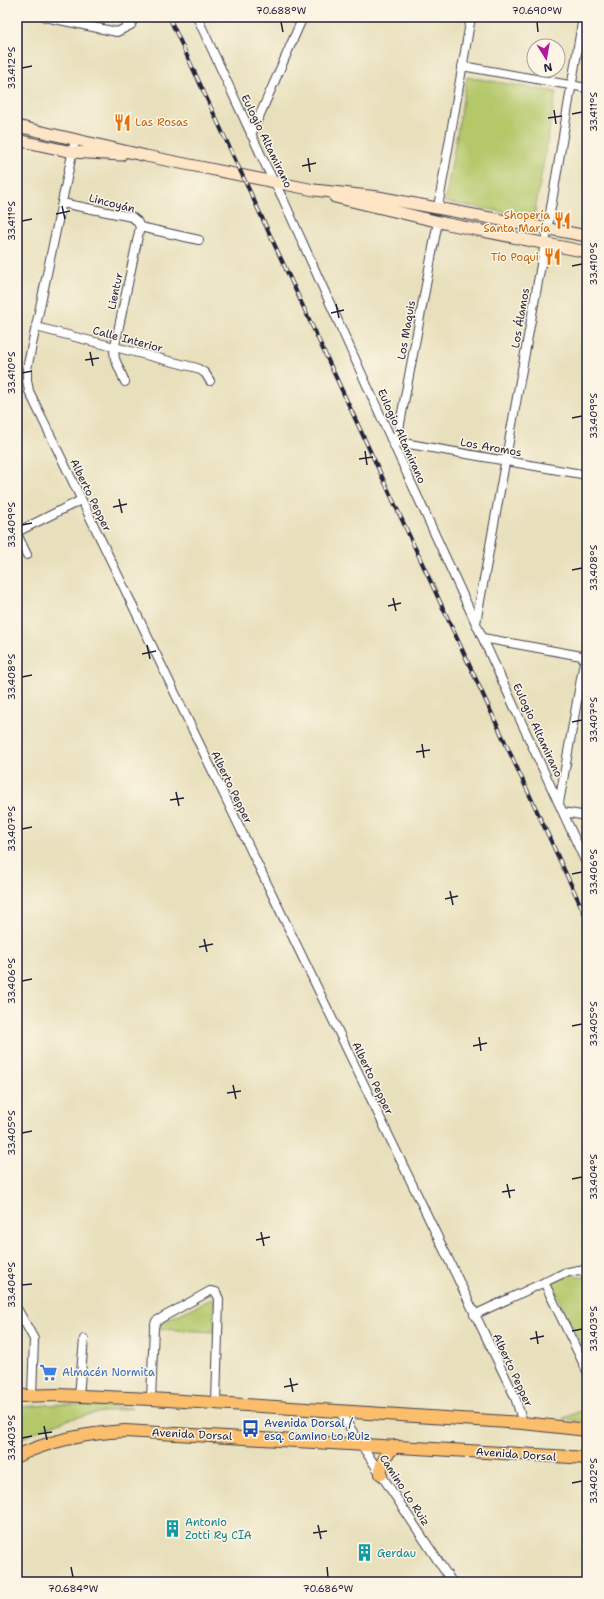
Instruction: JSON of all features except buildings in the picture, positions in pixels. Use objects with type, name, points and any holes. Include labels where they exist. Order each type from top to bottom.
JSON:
[{"type":"main road","points":[[17,126],[146,156],[314,190],[377,208],[587,252]]},
{"type":"main road","points":[[17,140],[72,152],[146,156]]},
{"type":"main road","points":[[314,190],[364,194],[587,236]]},
{"type":"main road","points":[[17,1396],[79,1396],[151,1399],[523,1423],[587,1430]]},
{"type":"main road","name":"Avenida Dorsal","points":[[17,1456],[39,1447],[66,1439],[97,1432],[125,1431],[587,1458]]},
{"type":"main road","points":[[381,1474],[383,1461],[388,1453],[396,1446]]},
{"type":"street","points":[[45,17],[117,32],[131,25],[134,17]]},
{"type":"street","name":"Eulogio Altamirano","points":[[197,17],[587,865]]},
{"type":"street","points":[[251,135],[303,17]]},
{"type":"street","points":[[438,207],[471,17]]},
{"type":"street","name":"Los Álamos","points":[[476,623],[545,243],[583,17]]},
{"type":"street","points":[[462,66],[587,88]]},
{"type":"street","name":"Alberto Pepper","points":[[75,140],[27,374],[29,391],[518,1405],[523,1423]]},
{"type":"street","name":"Lincoyán","points":[[62,203],[132,217],[138,221],[140,227],[199,240]]},
{"type":"street","name":"Los Maquis","points":[[392,441],[397,435],[399,429],[438,221]]},
{"type":"street","name":"Lientur","points":[[125,382],[115,359],[115,346],[140,227]]},
{"type":"street","name":"Calle Interior","points":[[36,327],[197,368],[205,374],[210,381]]},
{"type":"street","name":"Los Aromos","points":[[392,441],[587,475]]},
{"type":"street","points":[[27,555],[17,533],[81,500]]},
{"type":"street","points":[[483,638],[586,657]]},
{"type":"street","points":[[559,803],[587,645]]},
{"type":"street","points":[[563,812],[587,816]]},
{"type":"street","points":[[474,1315],[571,1271],[587,1272]]},
{"type":"street","points":[[544,1282],[587,1371]]},
{"type":"street","points":[[151,1399],[154,1327],[156,1321],[210,1291],[216,1292],[219,1299],[216,1403]]},
{"type":"street","points":[[18,1310],[34,1339],[32,1395]]},
{"type":"street","points":[[79,1396],[84,1339]]},
{"type":"street","points":[[578,1353],[587,1349]]},
{"type":"street","name":"Camino Lo Ruiz","points":[[339,1411],[452,1582]]},
{"type":"green space","points":[[467,77],[556,92],[534,217],[445,202]]},
{"type":"green space","points":[[17,380],[20,381],[23,393],[17,396]]},
{"type":"green space","points":[[570,1275],[587,1277],[587,1358],[551,1282]]},
{"type":"green space","points":[[212,1299],[214,1301],[214,1332],[160,1329],[162,1322]]},
{"type":"green space","points":[[64,1404],[132,1408],[101,1412],[73,1418],[17,1441],[17,1407]]},
{"type":"green space","points":[[587,1408],[587,1422],[562,1419]]},
{"type":"railway","points":[[169,17],[587,919]]},
{"type":"place","name":"Las Rosas","points":[[122,122]]},
{"type":"place","name":"Shopería Santa María","points":[[563,221]]},
{"type":"place","name":"Tío Poqui","points":[[552,257]]},
{"type":"place","name":"Almacén Normita","points":[[49,1372]]},
{"type":"place","name":"Avenida Dorsal / esq. Camino Lo Ruiz","points":[[251,1429]]},
{"type":"place","name":"Antonio Zotti Ry CIA","points":[[172,1528]]},
{"type":"place","name":"Gerdau","points":[[364,1553]]}]
